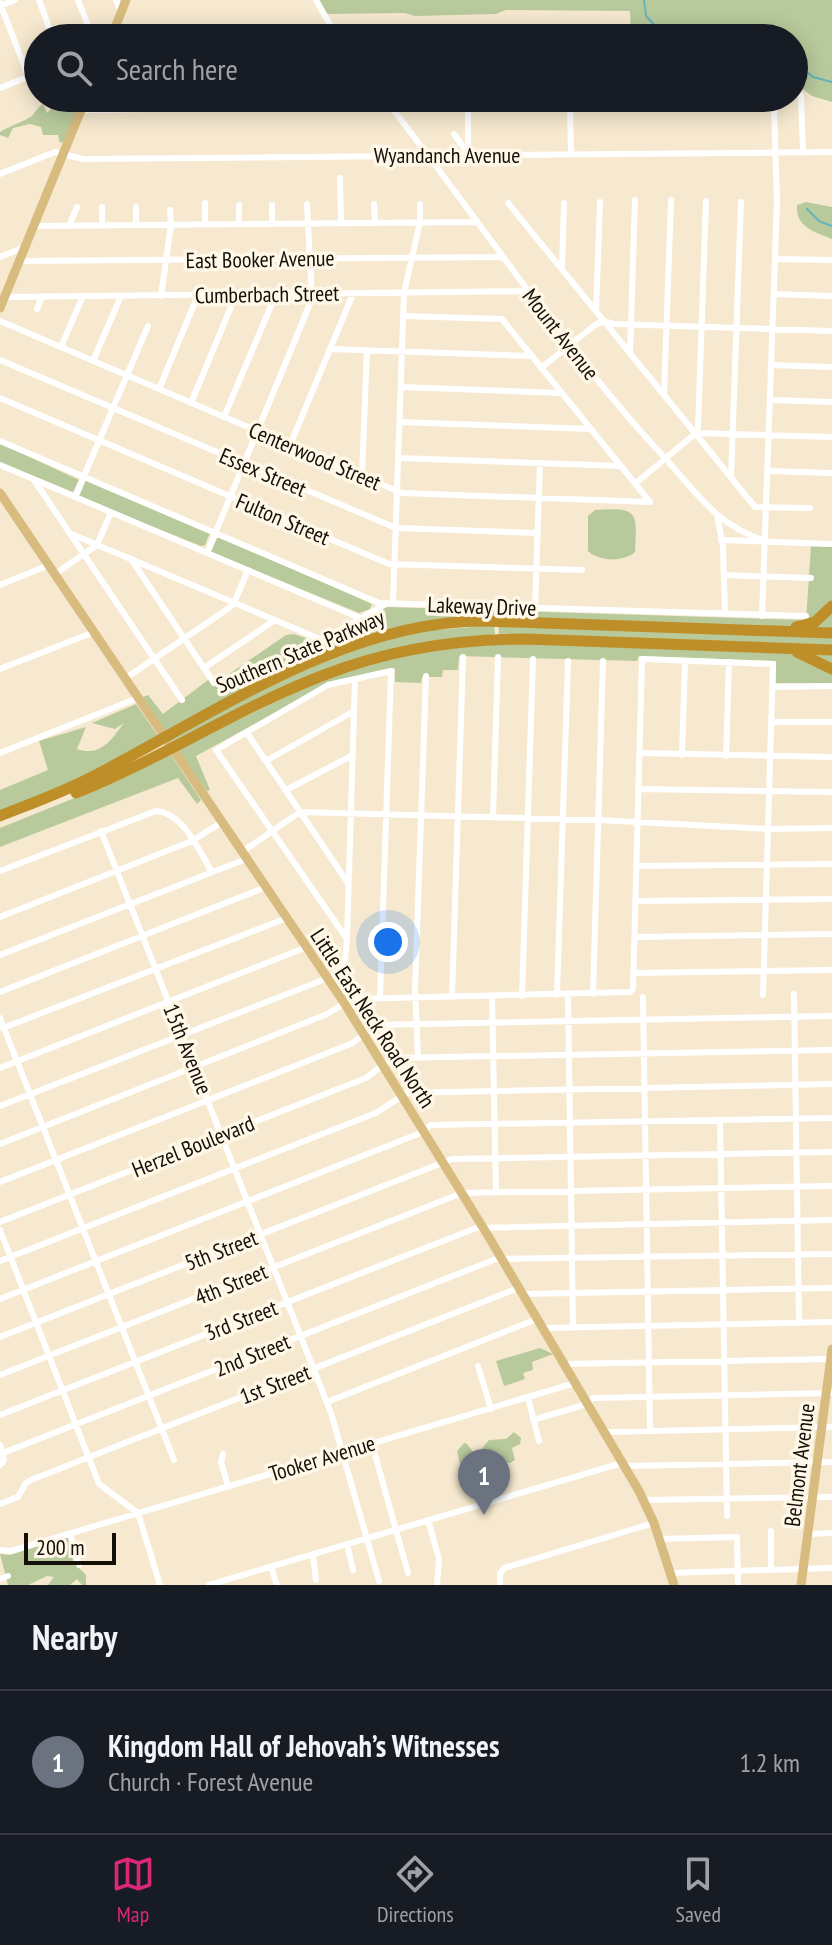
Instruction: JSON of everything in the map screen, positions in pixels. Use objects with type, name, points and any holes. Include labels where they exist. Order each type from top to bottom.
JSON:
[{"type":"highway","points":[[769,630],[808,625],[832,606]]},
{"type":"highway","name":"Southern State Parkway","points":[[0,816],[82,783],[195,720],[288,674],[367,641],[408,628],[450,622],[493,621],[832,633]]},
{"type":"highway","name":"Southern State Parkway","points":[[0,823],[88,788],[306,682],[400,652],[458,642],[509,639],[832,650]]},
{"type":"highway","points":[[769,647],[804,654],[832,669]]},
{"type":"main road","points":[[116,24],[126,0]]},
{"type":"main road","points":[[0,308],[80,112]]},
{"type":"main road","name":"Little East Neck Road North","points":[[1,498],[328,978],[423,1129],[644,1500],[674,1585]]},
{"type":"main road","name":"Belmont Avenue","points":[[801,1585],[817,1462],[827,1427],[832,1356]]},
{"type":"street","points":[[15,0],[0,5],[24,66]]},
{"type":"street","points":[[39,0],[48,24]]},
{"type":"street","points":[[78,0],[87,24]]},
{"type":"street","points":[[116,0],[121,12]]},
{"type":"street","points":[[316,0],[330,24]]},
{"type":"street","points":[[0,88],[24,78]]},
{"type":"street","name":"Mount Avenue","points":[[394,112],[569,346],[631,422],[717,515],[742,533],[765,541]]},
{"type":"street","points":[[468,112],[468,155]]},
{"type":"street","points":[[570,112],[571,154]]},
{"type":"street","points":[[762,616],[777,201],[774,112]]},
{"type":"street","points":[[802,112],[803,152]]},
{"type":"street","points":[[454,134],[468,155]]},
{"type":"street","points":[[0,174],[55,152],[63,153]]},
{"type":"street","name":"Wyandanch Avenue","points":[[63,153],[83,159],[832,152]]},
{"type":"street","points":[[340,178],[341,223]]},
{"type":"street","points":[[630,354],[635,200]]},
{"type":"street","points":[[664,395],[671,200]]},
{"type":"street","points":[[403,316],[502,319],[636,483],[696,433],[698,428],[706,201]]},
{"type":"street","points":[[596,311],[600,202]]},
{"type":"street","points":[[731,478],[741,202]]},
{"type":"street","points":[[205,203],[205,224]]},
{"type":"street","points":[[508,203],[755,507],[810,508]]},
{"type":"street","points":[[562,269],[564,203]]},
{"type":"street","points":[[207,553],[313,294],[307,204]]},
{"type":"street","points":[[374,204],[375,222]]},
{"type":"street","points":[[69,533],[322,640],[390,603],[398,492],[404,293],[420,222],[420,204]]},
{"type":"street","points":[[239,205],[239,224]]},
{"type":"street","points":[[272,205],[272,223]]},
{"type":"street","points":[[69,226],[77,207]]},
{"type":"street","points":[[102,207],[102,225]]},
{"type":"street","points":[[136,207],[136,225]]},
{"type":"street","points":[[161,296],[171,225],[170,210]]},
{"type":"street","points":[[34,226],[476,222]]},
{"type":"street","points":[[0,257],[25,247]]},
{"type":"street","name":"East Booker Avenue","points":[[19,261],[502,257]]},
{"type":"street","points":[[775,259],[832,260]]},
{"type":"street","name":"Cumberbach Street","points":[[5,297],[528,291]]},
{"type":"street","points":[[224,417],[276,294]]},
{"type":"street","points":[[290,445],[353,294]]},
{"type":"street","points":[[774,294],[832,296]]},
{"type":"street","points":[[159,389],[198,295]]},
{"type":"street","points":[[191,403],[236,295]]},
{"type":"street","points":[[61,347],[83,296]]},
{"type":"street","points":[[93,361],[121,296]]},
{"type":"street","points":[[37,309],[42,297]]},
{"type":"street","name":"Centerwood Street","points":[[0,321],[398,492],[650,502],[636,483]]},
{"type":"street","points":[[541,368],[603,321],[832,331]]},
{"type":"street","points":[[75,497],[148,326]]},
{"type":"street","points":[[330,349],[532,356]]},
{"type":"street","points":[[362,475],[367,350]]},
{"type":"street","name":"Essex Street","points":[[0,360],[396,528],[537,533]]},
{"type":"street","points":[[771,365],[832,367]]},
{"type":"street","points":[[401,387],[562,393]]},
{"type":"street","name":"Fulton Street","points":[[0,398],[394,565],[582,570]]},
{"type":"street","points":[[770,400],[832,402]]},
{"type":"street","points":[[400,422],[591,429]]},
{"type":"street","points":[[696,433],[832,437]]},
{"type":"street","name":"Lakeway Drive","points":[[0,441],[379,603],[806,616]]},
{"type":"street","points":[[399,458],[621,466]]},
{"type":"street","points":[[535,608],[540,463]]},
{"type":"street","points":[[0,465],[360,618]]},
{"type":"street","points":[[768,471],[832,473]]},
{"type":"street","points":[[34,480],[182,700]]},
{"type":"street","points":[[0,585],[52,570],[84,554],[97,545],[111,512]]},
{"type":"street","points":[[717,515],[725,614]]},
{"type":"street","points":[[721,540],[832,544]]},
{"type":"street","points":[[131,559],[214,683]]},
{"type":"street","points":[[126,678],[234,603],[248,570]]},
{"type":"street","points":[[724,575],[811,578]]},
{"type":"street","points":[[204,668],[275,620]]},
{"type":"street","points":[[0,669],[94,632]]},
{"type":"street","points":[[452,997],[463,657]]},
{"type":"street","points":[[493,817],[498,657]]},
{"type":"street","points":[[522,996],[533,659]]},
{"type":"street","points":[[0,1144],[325,1015],[352,999],[630,992],[634,973],[642,659],[773,664],[763,995]]},
{"type":"street","points":[[557,995],[568,661]]},
{"type":"street","points":[[593,994],[603,661]]},
{"type":"street","points":[[682,755],[685,661]]},
{"type":"street","points":[[726,756],[729,662]]},
{"type":"street","points":[[347,939],[216,750],[328,685],[391,671],[380,998]]},
{"type":"street","points":[[418,1057],[416,997],[426,676]]},
{"type":"street","points":[[334,988],[343,979],[347,939],[355,679]]},
{"type":"street","points":[[773,687],[832,686]]},
{"type":"street","points":[[0,753],[138,698]]},
{"type":"street","points":[[266,761],[354,711]]},
{"type":"street","points":[[771,722],[832,722]]},
{"type":"street","points":[[247,733],[348,883]]},
{"type":"street","points":[[639,753],[832,757]]},
{"type":"street","points":[[286,790],[353,755]]},
{"type":"street","points":[[638,789],[832,792]]},
{"type":"street","points":[[0,871],[150,812],[161,811],[174,816],[212,872]]},
{"type":"street","points":[[0,955],[212,872],[244,855],[300,812],[598,820],[768,829],[832,828]]},
{"type":"street","points":[[0,917],[192,841],[222,822]]},
{"type":"street","name":"15th Avenue","points":[[101,831],[327,1402],[379,1581]]},
{"type":"street","points":[[637,866],[832,864]]},
{"type":"street","points":[[0,992],[266,887]]},
{"type":"street","points":[[636,901],[832,899]]},
{"type":"street","points":[[2,1029],[287,918]]},
{"type":"street","points":[[635,937],[832,934]]},
{"type":"street","points":[[0,1068],[307,947]]},
{"type":"street","points":[[634,973],[832,970]]},
{"type":"street","points":[[0,1106],[328,978]]},
{"type":"street","points":[[794,994],[799,1322]]},
{"type":"street","points":[[568,995],[573,1327]]},
{"type":"street","points":[[492,996],[496,1192]]},
{"type":"street","points":[[643,997],[650,1431]]},
{"type":"street","points":[[0,1182],[353,1043],[374,1025],[832,1016]]},
{"type":"street","points":[[0,1018],[174,1460]]},
{"type":"street","points":[[382,1064],[392,1058],[418,1057],[832,1050]]},
{"type":"street","name":"Herzel Boulevard","points":[[0,1222],[366,1078],[382,1064]]},
{"type":"street","points":[[0,1261],[376,1113],[401,1094],[832,1084]]},
{"type":"street","points":[[0,1299],[418,1134],[431,1125],[832,1118]]},
{"type":"street","points":[[720,1120],[727,1516]]},
{"type":"street","name":"5th Street","points":[[0,1337],[452,1159],[832,1152]]},
{"type":"street","name":"4th Street","points":[[0,1375],[462,1193],[832,1186]]},
{"type":"street","name":"3rd Street","points":[[0,1415],[482,1227],[832,1220]]},
{"type":"street","points":[[0,1230],[99,1484],[138,1513],[160,1585]]},
{"type":"street","name":"2nd Street","points":[[2,1459],[76,1425],[496,1259],[832,1254]]},
{"type":"street","points":[[520,1291],[573,1293],[832,1288]]},
{"type":"street","name":"1st Street","points":[[0,1504],[18,1497],[31,1480],[520,1291]]},
{"type":"street","points":[[327,1402],[540,1324],[573,1327],[832,1322]]},
{"type":"street","points":[[563,1364],[832,1356]]},
{"type":"street","points":[[478,1366],[491,1409]]},
{"type":"street","name":"Tooker Avenue","points":[[0,1550],[11,1551],[70,1534],[575,1383]]},
{"type":"street","points":[[533,1420],[587,1404],[593,1398],[829,1393]]},
{"type":"street","points":[[528,1398],[539,1441]]},
{"type":"street","points":[[604,1432],[827,1427]]},
{"type":"street","points":[[372,1444],[408,1573]]},
{"type":"street","points":[[0,1445],[2,1459]]},
{"type":"street","points":[[223,1454],[221,1462],[228,1486]]},
{"type":"street","points":[[209,1585],[623,1464],[832,1462]]},
{"type":"street","points":[[484,1470],[494,1501]]},
{"type":"street","points":[[644,1500],[832,1497]]},
{"type":"street","points":[[428,1520],[439,1559],[437,1585]]},
{"type":"street","points":[[500,1585],[500,1574],[504,1568],[654,1523]]},
{"type":"street","points":[[771,1531],[771,1570]]},
{"type":"street","points":[[808,1534],[832,1533]]},
{"type":"street","points":[[70,1534],[79,1565]]},
{"type":"street","points":[[659,1539],[737,1537],[738,1585]]},
{"type":"street","points":[[347,1544],[353,1570]]},
{"type":"street","points":[[313,1555],[316,1580]]},
{"type":"street","points":[[271,1567],[277,1585]]},
{"type":"street","points":[[670,1573],[832,1568]]},
{"type":"green space","points":[[319,0],[832,0],[832,102],[808,93],[808,24],[630,24],[630,11],[506,10],[496,14],[415,16],[405,13],[326,14]]},
{"type":"green space","points":[[35,112],[78,112],[67,140],[60,143],[58,135],[43,135],[41,127],[30,124],[13,128],[8,138],[0,135],[0,132]]},
{"type":"green space","points":[[806,202],[832,207],[832,239],[813,231],[799,219],[797,205]]},
{"type":"green space","points":[[0,443],[79,480],[73,492],[0,462]]},
{"type":"green space","points":[[86,480],[210,533],[205,545],[79,497]]},
{"type":"green space","points":[[595,510],[628,511],[632,515],[636,528],[635,552],[625,558],[612,559],[598,557],[588,551],[588,516]]},
{"type":"green space","points":[[218,536],[372,604],[370,609],[359,613],[211,552]]},
{"type":"green space","points":[[811,546],[832,547],[832,683],[776,683],[776,661],[639,656],[637,661],[459,656],[458,670],[443,670],[442,677],[422,677],[421,683],[395,682],[395,668],[331,682],[196,756],[210,790],[207,791],[176,749],[326,678],[390,658],[499,636],[498,618],[386,631],[166,733],[143,697],[148,695],[163,714],[212,677],[216,683],[286,635],[294,634],[322,644],[386,607],[806,620]]},
{"type":"green space","points":[[494,625],[495,634],[381,653],[173,744],[169,737],[245,697],[335,657],[402,633]]},
{"type":"green space","points":[[136,704],[158,736],[88,777],[0,813],[0,790],[48,770],[39,741],[86,727],[77,749],[99,749],[124,723],[115,729],[92,723]]},
{"type":"green space","points":[[169,752],[201,800],[197,804],[178,778],[0,847],[0,828],[77,797]]},
{"type":"green space","points":[[540,1348],[553,1354],[532,1362],[533,1370],[523,1373],[525,1379],[504,1386],[496,1361]]},
{"type":"green space","points":[[514,1432],[521,1438],[520,1444],[512,1448],[515,1460],[510,1463],[502,1462],[499,1453],[477,1456],[460,1464],[457,1451],[464,1443],[474,1453],[480,1451],[489,1440],[506,1439]]},
{"type":"green space","points":[[69,1536],[73,1562],[86,1575],[86,1585],[77,1579],[70,1585],[48,1585],[54,1577],[47,1576],[28,1585],[8,1585],[0,1554],[10,1555]]},
{"type":"waterway","points":[[644,0],[646,16],[653,24]]},
{"type":"waterway","points":[[808,73],[832,82]]},
{"type":"waterway","points":[[807,209],[819,221],[832,226]]},
{"type":"place","name":"Kingdom Hall of Jehovah’s Witnesses","points":[[484,1515]]}]
